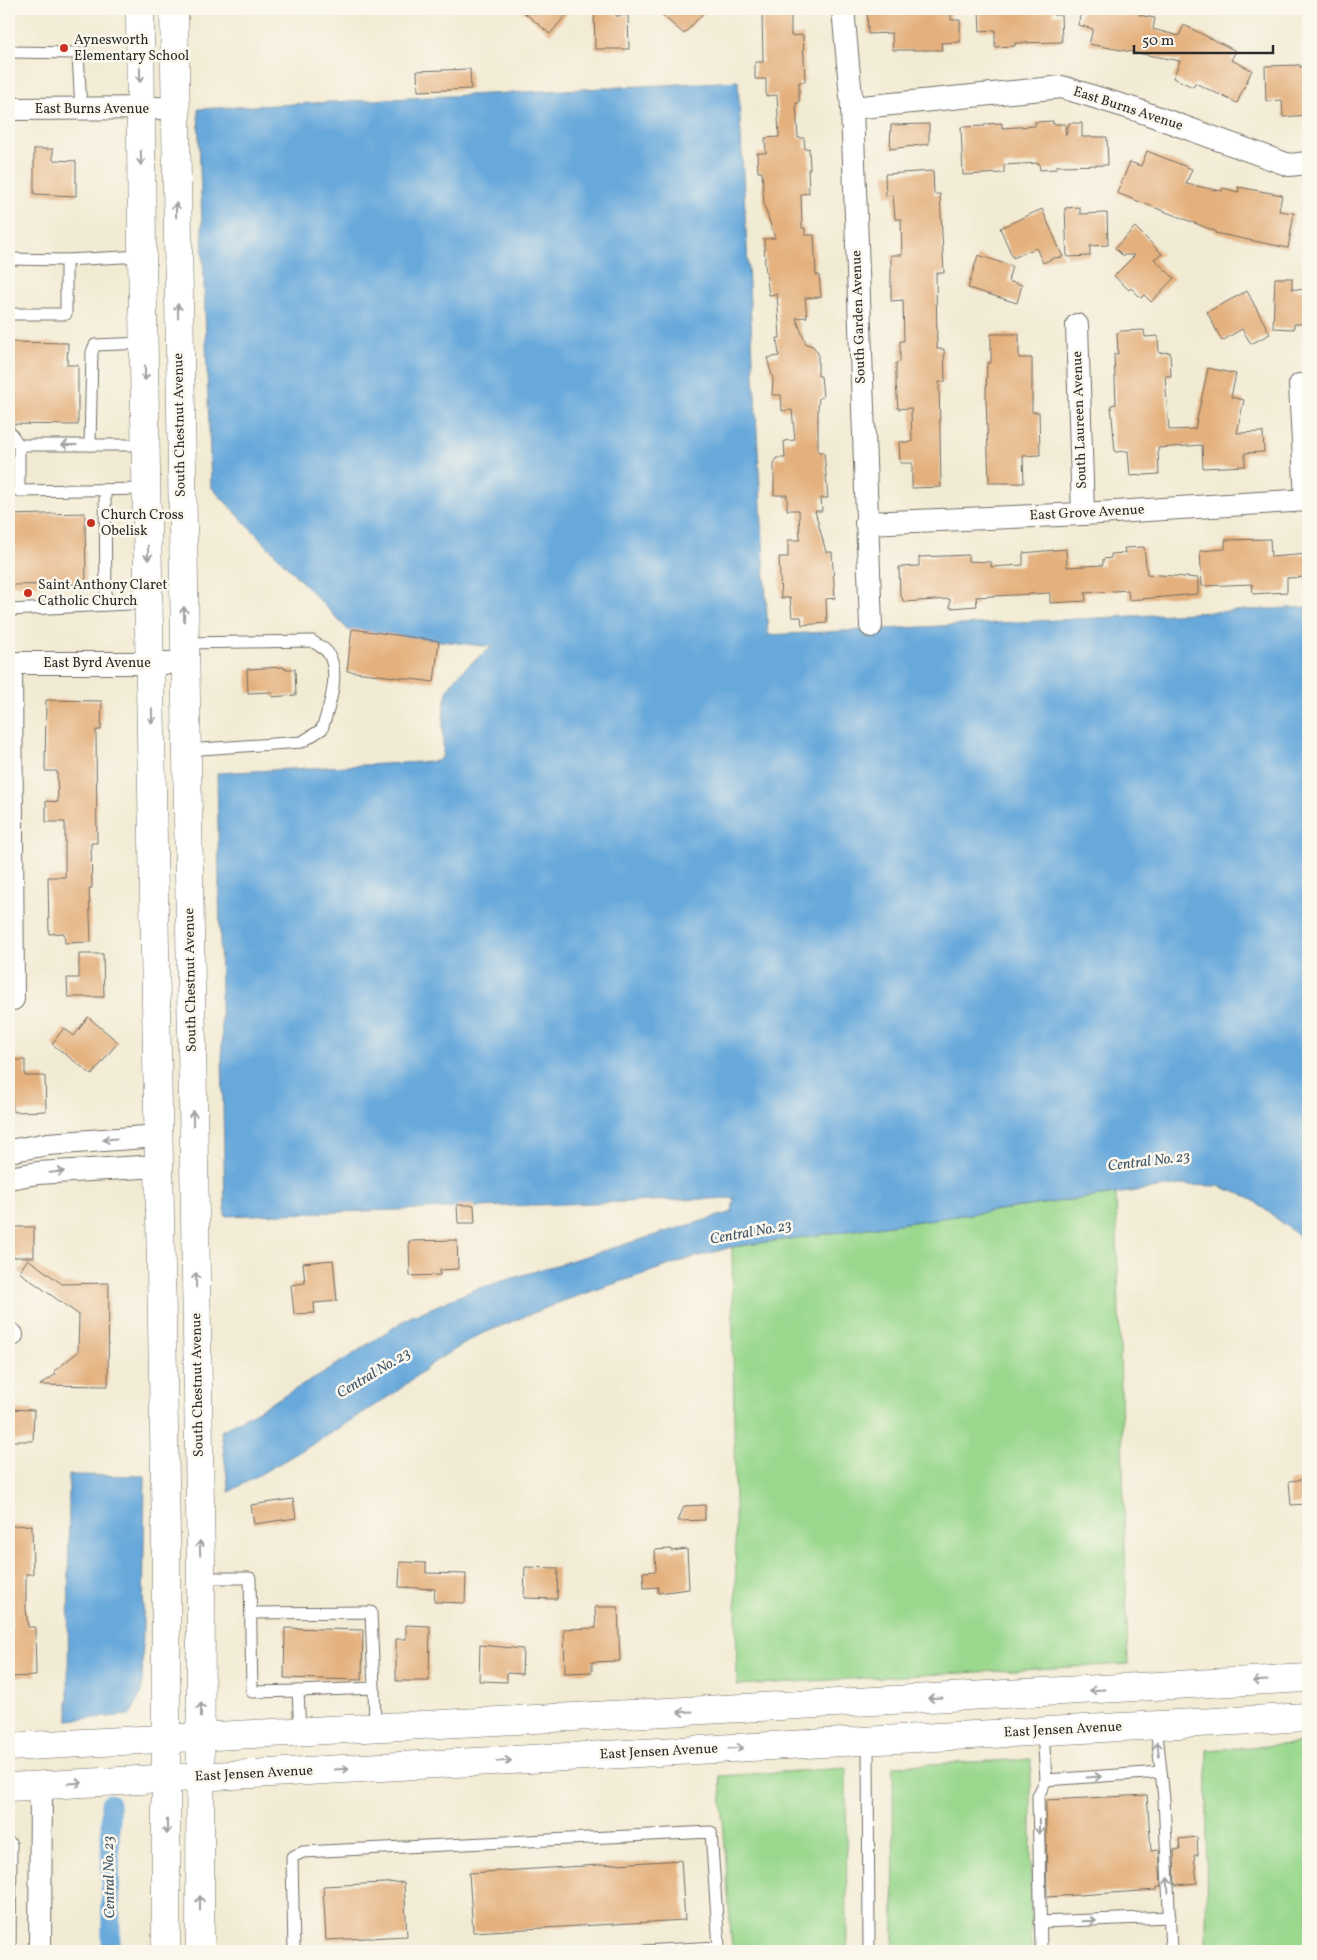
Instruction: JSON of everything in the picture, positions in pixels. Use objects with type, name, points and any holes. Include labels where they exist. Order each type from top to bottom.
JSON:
[{"type":"main road","points":[[140,9],[142,256],[160,1166],[167,1738],[166,1951]]},
{"type":"main road","name":"South Chestnut Avenue","points":[[174,9],[174,108],[201,1578],[200,1951]]},
{"type":"main road","points":[[9,1747],[1308,1678]]},
{"type":"main road","name":"East Jensen Avenue","points":[[9,1787],[1308,1717]]},
{"type":"street","name":"South Garden Avenue","points":[[843,9],[852,108],[871,626]]},
{"type":"street","name":"East Burns Avenue","points":[[852,108],[1062,87],[1137,110],[1289,165],[1308,162]]},
{"type":"street","name":"East Burns Avenue","points":[[9,109],[140,110],[174,108]]},
{"type":"street","name":"South Laureen Avenue","points":[[1077,325],[1083,514]]},
{"type":"street","points":[[1300,385],[1307,500]]},
{"type":"street","name":"East Grove Avenue","points":[[866,523],[1083,514],[1307,500]]},
{"type":"street","name":"East Byrd Avenue","points":[[10,663],[151,663],[185,653]]},
{"type":"street","points":[[10,663],[13,999]]},
{"type":"street","points":[[9,1152],[48,1144],[159,1136]]},
{"type":"street","points":[[9,1178],[85,1169],[160,1166]]},
{"type":"street","points":[[40,1951],[41,1785]]},
{"type":"lane","points":[[9,52],[78,53],[81,110]]},
{"type":"lane","points":[[9,259],[66,260],[142,256]]},
{"type":"lane","points":[[9,314],[66,314],[66,260]]},
{"type":"lane","points":[[90,445],[92,352],[95,345],[144,343]]},
{"type":"lane","points":[[9,431],[19,445],[19,491],[147,489]]},
{"type":"lane","points":[[19,445],[146,445]]},
{"type":"lane","points":[[105,490],[106,605]]},
{"type":"lane","points":[[9,610],[149,603]]},
{"type":"lane","points":[[185,653],[312,641],[327,652],[332,662],[333,695],[322,729],[302,742],[187,750]]},
{"type":"lane","points":[[201,1578],[250,1578],[252,1692],[374,1688]]},
{"type":"lane","points":[[251,1614],[371,1612],[375,1728]]},
{"type":"lane","points":[[298,1691],[300,1732]]},
{"type":"lane","points":[[1156,1725],[1161,1772],[1171,1951]]},
{"type":"lane","points":[[1041,1951],[1038,1796],[1046,1780],[1043,1732]]},
{"type":"lane","points":[[868,1741],[869,1951]]},
{"type":"lane","points":[[1046,1780],[1161,1772]]},
{"type":"lane","points":[[294,1951],[292,1857],[303,1852],[711,1832],[719,1947],[642,1951]]},
{"type":"lane","points":[[9,1842],[11,1844],[10,1951]]},
{"type":"lane","points":[[1040,1922],[1170,1918]]},
{"type":"green space","points":[[1116,1194],[1128,1664],[737,1685],[732,1247]]},
{"type":"green space","points":[[1308,1743],[1308,1951],[1206,1951],[1207,1750]]},
{"type":"green space","points":[[1031,1759],[1031,1951],[894,1951],[893,1766]]},
{"type":"green space","points":[[846,1768],[847,1951],[732,1951],[720,1776]]},
{"type":"water","points":[[738,81],[768,635],[1308,607],[1308,1243],[1249,1197],[1218,1186],[1179,1185],[732,1247],[685,1260],[563,1301],[479,1335],[434,1362],[396,1392],[308,1447],[229,1492],[221,1431],[319,1376],[408,1318],[473,1290],[732,1212],[734,1198],[225,1216],[217,773],[438,761],[443,755],[444,710],[450,686],[464,670],[492,647],[348,630],[211,487],[198,109]]},
{"type":"water","points":[[69,1475],[145,1476],[142,1692],[130,1715],[68,1720]]},
{"type":"building","points":[[520,9],[571,9],[550,34]]},
{"type":"building","points":[[594,9],[616,9],[616,16],[628,15],[629,49],[595,49]]},
{"type":"building","points":[[663,9],[707,9],[684,34],[661,14],[669,14]]},
{"type":"building","points":[[867,9],[951,9],[951,20],[960,20],[960,42],[941,43],[942,50],[893,50],[892,33],[868,34]]},
{"type":"building","points":[[979,9],[1053,9],[1053,15],[1061,15],[1062,42],[1015,43],[1015,46],[995,47],[995,30],[980,31]]},
{"type":"building","points":[[1082,9],[1140,9],[1139,15],[1155,18],[1153,29],[1179,36],[1184,25],[1236,51],[1231,60],[1252,70],[1237,103],[1195,83],[1193,87],[1173,78],[1180,61],[1089,44],[1093,29],[1078,25]]},
{"type":"building","points":[[762,11],[791,11],[791,36],[803,35],[805,82],[799,82],[799,103],[796,103],[798,138],[804,138],[805,149],[809,148],[810,169],[808,169],[809,193],[801,194],[802,228],[805,228],[805,235],[814,235],[816,275],[819,275],[821,297],[805,298],[807,317],[796,318],[806,344],[813,346],[818,353],[818,376],[821,376],[823,397],[819,398],[818,409],[818,452],[824,452],[828,498],[821,498],[822,511],[815,511],[826,552],[832,552],[835,598],[826,599],[827,623],[802,625],[801,617],[792,617],[790,598],[781,598],[779,557],[788,557],[788,540],[800,540],[799,510],[787,510],[787,495],[774,495],[774,466],[776,458],[785,458],[784,441],[795,440],[792,410],[782,411],[781,395],[772,395],[773,379],[767,358],[779,356],[777,338],[780,338],[777,294],[769,295],[765,265],[764,239],[775,238],[764,205],[762,172],[758,172],[757,153],[766,153],[765,138],[779,137],[777,95],[766,96],[766,79],[755,79],[755,62],[763,62]]},
{"type":"building","points":[[1300,65],[1300,67],[1308,67],[1308,115],[1283,117],[1282,100],[1266,101],[1265,66]]},
{"type":"building","points":[[470,69],[471,89],[418,91],[417,71]]},
{"type":"building","points":[[1053,121],[1053,124],[1065,124],[1066,135],[1069,123],[1082,123],[1082,137],[1107,137],[1108,165],[1056,166],[1056,169],[1040,170],[1039,163],[1004,165],[1004,173],[963,175],[961,127],[1002,123],[1002,128],[1035,126],[1035,122]]},
{"type":"building","points":[[929,124],[929,144],[890,149],[891,125]]},
{"type":"building","points":[[34,149],[53,149],[53,160],[76,161],[76,196],[34,194]]},
{"type":"building","points":[[1147,151],[1192,169],[1186,184],[1222,191],[1223,188],[1239,192],[1238,187],[1282,195],[1279,211],[1294,213],[1288,248],[1215,233],[1215,231],[1117,193],[1130,162],[1141,166]]},
{"type":"building","points":[[933,171],[934,194],[940,194],[944,273],[936,273],[937,349],[944,349],[945,382],[939,382],[941,487],[912,488],[912,463],[900,463],[899,442],[912,442],[911,408],[898,409],[896,383],[896,363],[900,362],[900,341],[904,341],[903,300],[891,301],[891,255],[902,255],[901,219],[895,219],[893,195],[886,196],[885,174]]},
{"type":"building","points":[[1080,207],[1080,214],[1107,213],[1108,245],[1090,246],[1090,256],[1067,257],[1065,208]]},
{"type":"building","points":[[1042,209],[1063,257],[1054,258],[1043,263],[1036,248],[1013,258],[1000,228]]},
{"type":"building","points":[[1135,227],[1162,254],[1154,259],[1174,278],[1151,302],[1144,295],[1141,298],[1131,288],[1129,290],[1114,276],[1135,255],[1122,255],[1115,248]]},
{"type":"building","points":[[978,255],[1012,266],[1008,281],[1022,285],[1017,303],[968,288]]},
{"type":"building","points":[[1275,278],[1292,278],[1292,289],[1307,290],[1308,318],[1305,318],[1305,324],[1294,324],[1294,329],[1273,328]]},
{"type":"building","points":[[1247,291],[1270,334],[1251,344],[1242,329],[1222,341],[1207,312]]},
{"type":"building","points":[[1144,330],[1145,337],[1158,336],[1159,353],[1170,352],[1171,376],[1165,376],[1169,430],[1195,429],[1208,368],[1236,374],[1231,397],[1244,400],[1237,433],[1263,432],[1264,452],[1245,453],[1245,466],[1203,468],[1202,445],[1158,448],[1159,474],[1130,476],[1128,451],[1115,452],[1111,405],[1116,404],[1114,354],[1118,354],[1117,333],[1121,331]]},
{"type":"building","points":[[991,334],[1019,334],[1019,358],[1032,358],[1032,412],[1039,412],[1040,455],[1023,456],[1024,483],[989,483],[986,398],[987,363],[991,363]]},
{"type":"building","points":[[9,342],[68,343],[67,365],[78,365],[78,425],[9,424]]},
{"type":"building","points":[[85,513],[86,584],[9,585],[9,515]]},
{"type":"building","points":[[1270,539],[1271,557],[1308,554],[1308,577],[1287,578],[1287,592],[1253,594],[1252,584],[1202,586],[1200,551],[1225,549],[1225,540]]},
{"type":"building","points":[[1144,547],[1147,574],[1198,578],[1198,594],[1129,600],[1128,590],[1085,593],[1086,601],[1050,603],[1050,593],[976,597],[977,606],[950,608],[950,599],[904,602],[900,594],[899,567],[919,566],[919,557],[968,555],[968,561],[991,562],[991,567],[1023,565],[1023,553],[1066,549],[1067,567],[1103,565],[1103,559],[1111,558],[1111,554],[1125,553],[1124,548]]},
{"type":"building","points":[[352,629],[439,641],[434,682],[347,671]]},
{"type":"building","points":[[284,667],[284,669],[295,669],[296,695],[272,697],[272,692],[248,693],[247,669]]},
{"type":"building","points":[[46,700],[102,701],[101,730],[96,730],[97,843],[91,843],[92,888],[89,888],[91,942],[65,943],[64,933],[49,934],[48,877],[65,877],[65,822],[46,822],[46,801],[58,802],[57,771],[45,771]]},
{"type":"building","points":[[79,954],[103,954],[104,997],[68,997],[67,978],[79,978]]},
{"type":"building","points":[[88,1017],[118,1042],[92,1075],[52,1044],[64,1028],[74,1036]]},
{"type":"building","points":[[9,1060],[25,1060],[25,1076],[45,1076],[46,1111],[13,1112]]},
{"type":"building","points":[[457,1205],[474,1205],[475,1223],[458,1223]]},
{"type":"building","points":[[9,1227],[34,1227],[34,1257],[9,1257]]},
{"type":"building","points":[[457,1240],[458,1269],[440,1270],[440,1275],[410,1276],[409,1241]]},
{"type":"building","points":[[28,1259],[62,1284],[109,1283],[108,1386],[40,1385],[56,1374],[54,1371],[78,1352],[79,1315],[19,1272]]},
{"type":"building","points":[[333,1260],[337,1301],[314,1303],[315,1313],[294,1314],[291,1285],[305,1283],[303,1263]]},
{"type":"building","points":[[9,1409],[34,1410],[33,1441],[9,1441]]},
{"type":"building","points":[[1308,1479],[1306,1504],[1291,1505],[1289,1481]]},
{"type":"building","points":[[293,1499],[296,1518],[254,1524],[251,1505]]},
{"type":"building","points":[[705,1505],[705,1520],[678,1521],[684,1506]]},
{"type":"building","points":[[32,1525],[33,1574],[26,1574],[26,1609],[28,1627],[35,1627],[36,1676],[9,1677],[9,1628],[12,1628],[9,1526]]},
{"type":"building","points":[[671,1549],[671,1551],[687,1549],[689,1589],[658,1593],[658,1587],[644,1588],[643,1572],[656,1571],[655,1550]]},
{"type":"building","points":[[400,1562],[426,1563],[426,1573],[466,1574],[465,1603],[434,1602],[435,1589],[399,1587]]},
{"type":"building","points":[[525,1567],[558,1568],[557,1599],[524,1598]]},
{"type":"building","points":[[595,1607],[618,1607],[620,1661],[592,1662],[592,1672],[565,1673],[564,1629],[596,1628]]},
{"type":"building","points":[[406,1625],[430,1626],[429,1681],[396,1681],[396,1639],[406,1639]]},
{"type":"building","points":[[285,1628],[363,1630],[362,1680],[284,1678]]},
{"type":"building","points":[[480,1645],[523,1649],[522,1674],[507,1673],[507,1682],[479,1681]]},
{"type":"building","points":[[1147,1795],[1151,1851],[1159,1850],[1161,1887],[1157,1887],[1157,1890],[1047,1897],[1046,1800]]},
{"type":"building","points":[[1197,1837],[1198,1855],[1194,1855],[1197,1883],[1175,1885],[1174,1850],[1180,1849],[1179,1839]]},
{"type":"building","points":[[681,1860],[685,1920],[473,1932],[469,1873]]},
{"type":"building","points":[[404,1882],[407,1936],[326,1940],[323,1886]]},
{"type":"waterway","name":"Central No. 23","points":[[110,1803],[111,1951]]},
{"type":"place","name":"Aynesworth Elementary School","points":[[64,48]]},
{"type":"place","name":"Church Cross Obelisk","points":[[91,523]]},
{"type":"place","name":"Saint Anthony Claret Catholic Church","points":[[28,593]]}]
